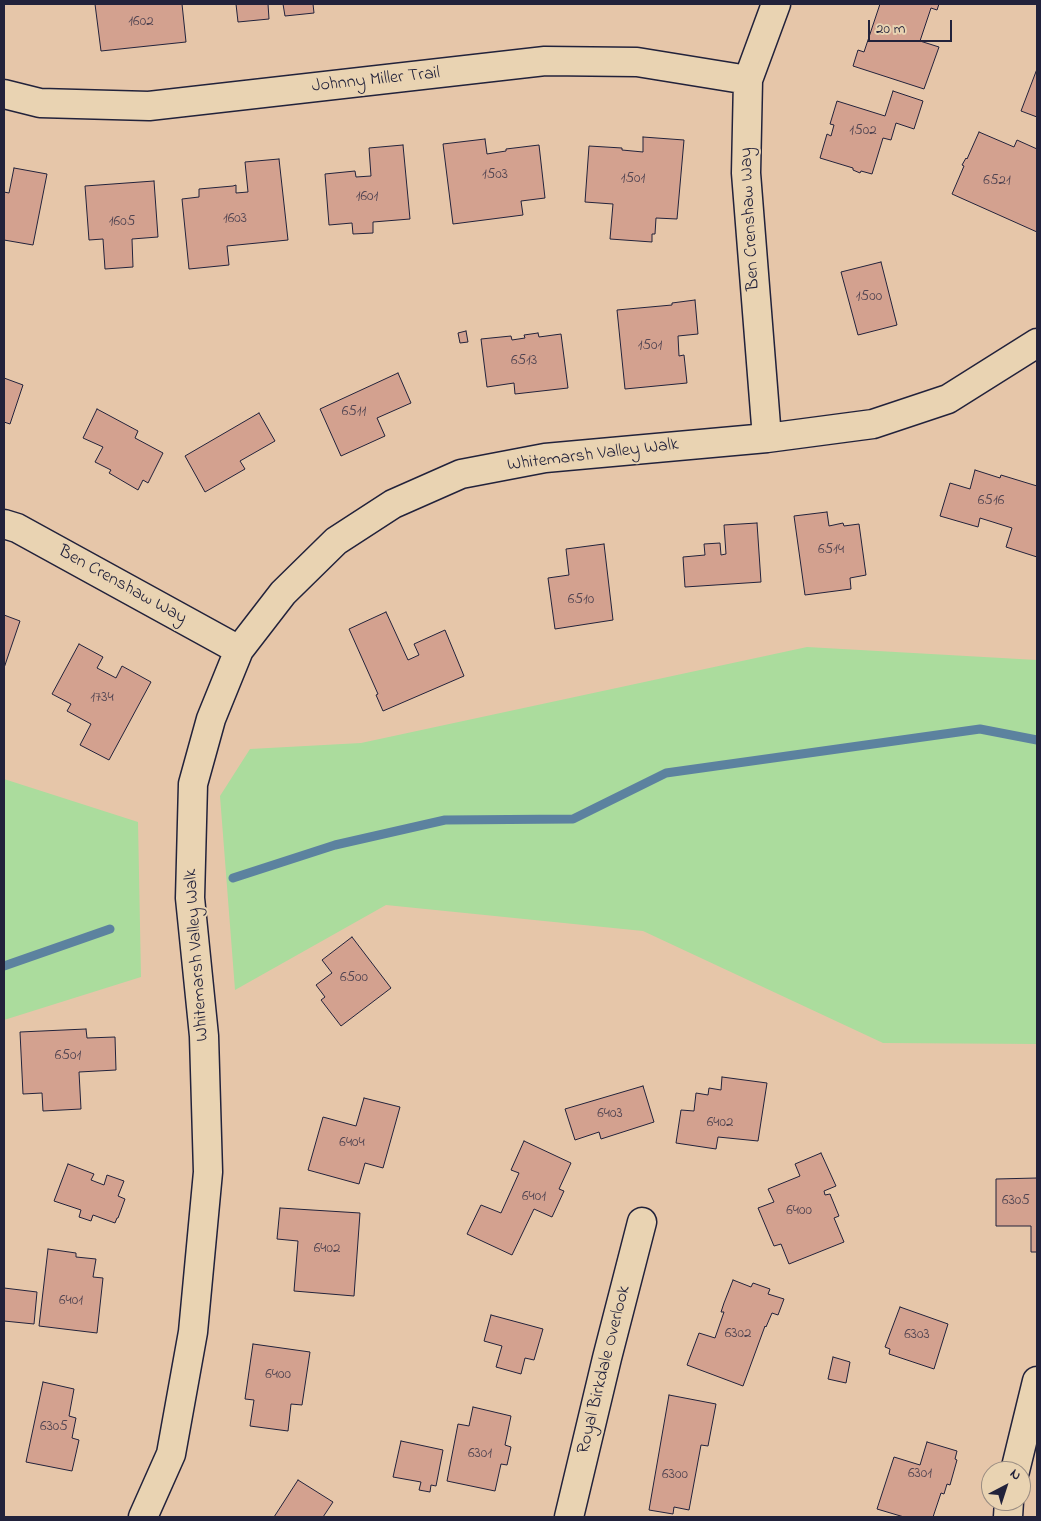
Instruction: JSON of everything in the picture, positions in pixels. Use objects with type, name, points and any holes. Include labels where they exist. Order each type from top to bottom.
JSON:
[{"type":"street","name":"Ben Crenshaw Way","points":[[767,438],[746,173],[748,80],[776,4]]},
{"type":"street","name":"Johnny Miller Trail","points":[[4,94],[40,103],[149,106],[545,61],[637,62],[748,80]]},
{"type":"street","name":"Whitemarsh Valley Walk","points":[[143,1517],[170,1454],[185,1379],[193,1332],[208,1172],[204,1036],[190,898],[193,784],[211,719],[239,650],[283,593],[336,540],[393,504],[461,474],[545,458],[767,438],[873,424],[948,399],[1037,343]]},
{"type":"street","name":"Ben Crenshaw Way","points":[[4,524],[17,528],[239,650]]},
{"type":"street","name":"Royal Birkdale Overlook","points":[[569,1517],[642,1222]]},
{"type":"street","points":[[1017,1461],[1037,1381]]},
{"type":"green space","points":[[807,647],[1037,660],[1037,1044],[883,1043],[643,931],[386,905],[235,990],[220,796],[250,749],[361,743]]},
{"type":"green space","points":[[4,779],[138,822],[141,977],[4,1020]]},
{"type":"building","points":[[95,4],[182,4],[186,42],[101,51]]},
{"type":"building","points":[[236,4],[268,4],[269,19],[238,22]]},
{"type":"building","points":[[283,4],[313,4],[314,13],[285,16]]},
{"type":"building","points":[[880,4],[939,4],[937,10],[931,8],[920,41],[939,47],[924,89],[853,66],[858,50],[864,52]]},
{"type":"building","points":[[1037,69],[1037,117],[1021,111]]},
{"type":"building","points":[[893,91],[923,101],[914,129],[896,123],[891,140],[883,138],[872,174],[861,171],[860,173],[853,170],[853,168],[820,158],[827,134],[831,136],[834,125],[830,124],[837,101],[885,116]]},
{"type":"building","points":[[979,132],[1014,147],[1017,140],[1037,149],[1037,232],[952,194],[964,166],[962,165],[967,159]]},
{"type":"building","points":[[643,137],[684,140],[677,219],[656,218],[655,234],[652,234],[652,242],[610,239],[613,204],[585,202],[589,146],[622,148],[622,150],[643,152]]},
{"type":"building","points":[[485,139],[487,154],[506,151],[506,149],[539,145],[545,198],[521,201],[523,215],[453,224],[443,144]]},
{"type":"building","points":[[403,145],[410,219],[373,222],[373,233],[353,234],[352,223],[329,225],[325,174],[355,171],[356,177],[371,176],[369,148]]},
{"type":"building","points":[[279,159],[288,240],[227,246],[229,265],[189,269],[182,199],[199,197],[199,189],[236,185],[236,193],[248,192],[245,162]]},
{"type":"building","points":[[14,168],[47,174],[33,245],[4,240],[4,192],[9,193]]},
{"type":"building","points":[[154,181],[158,237],[132,239],[133,267],[105,269],[103,239],[89,240],[85,186]]},
{"type":"building","points":[[881,262],[897,325],[858,335],[841,272]]},
{"type":"building","points":[[695,300],[698,334],[678,336],[679,356],[684,355],[687,383],[625,389],[617,310],[672,305],[672,303]]},
{"type":"building","points":[[466,331],[468,342],[460,343],[458,333]]},
{"type":"building","points":[[538,333],[539,337],[561,334],[568,388],[515,394],[514,383],[487,387],[481,339],[511,336],[512,340],[525,338],[524,335]]},
{"type":"building","points":[[398,373],[411,403],[377,418],[385,436],[341,456],[320,409]]},
{"type":"building","points":[[4,378],[23,385],[10,424],[4,422]]},
{"type":"building","points":[[97,409],[138,431],[135,438],[163,453],[148,483],[143,480],[138,490],[109,473],[111,470],[95,462],[103,447],[83,438]]},
{"type":"building","points":[[259,413],[275,441],[240,461],[245,469],[205,492],[185,456]]},
{"type":"building","points":[[975,470],[1000,478],[1001,475],[1037,486],[1037,557],[1006,547],[1012,528],[980,518],[978,527],[940,516],[950,483],[970,489]]},
{"type":"building","points":[[827,512],[829,526],[843,523],[844,526],[859,524],[866,575],[850,578],[851,589],[805,595],[794,516]]},
{"type":"building","points":[[757,523],[761,582],[685,587],[683,557],[705,555],[704,544],[720,543],[721,555],[726,554],[724,525]]},
{"type":"building","points":[[604,544],[613,620],[555,629],[548,578],[569,575],[566,549]]},
{"type":"building","points":[[386,612],[408,660],[419,655],[414,644],[445,630],[464,676],[383,711],[376,695],[378,694],[349,629]]},
{"type":"building","points":[[4,615],[20,621],[4,668]]},
{"type":"building","points":[[79,644],[103,657],[97,668],[116,678],[122,666],[151,682],[109,760],[80,745],[91,724],[67,711],[71,704],[52,694]]},
{"type":"building","points":[[352,937],[391,988],[341,1026],[321,1000],[325,997],[316,985],[332,973],[322,960]]},
{"type":"building","points":[[86,1029],[87,1038],[115,1037],[116,1070],[79,1072],[81,1109],[43,1111],[42,1093],[23,1094],[20,1032]]},
{"type":"building","points":[[722,1077],[767,1083],[758,1141],[718,1137],[716,1149],[676,1143],[681,1110],[694,1111],[696,1093],[708,1095],[709,1088],[721,1090]]},
{"type":"building","points":[[643,1086],[654,1122],[601,1139],[599,1132],[575,1140],[565,1109]]},
{"type":"building","points":[[364,1098],[400,1107],[383,1168],[365,1163],[359,1184],[308,1170],[323,1117],[356,1126]]},
{"type":"building","points":[[524,1141],[571,1163],[559,1189],[564,1191],[552,1217],[534,1209],[512,1255],[467,1234],[481,1205],[501,1213],[519,1173],[511,1170]]},
{"type":"building","points":[[821,1153],[836,1186],[824,1191],[825,1195],[830,1194],[839,1216],[834,1218],[844,1242],[789,1264],[781,1244],[774,1246],[758,1208],[774,1202],[768,1189],[800,1176],[795,1164]]},
{"type":"building","points":[[68,1164],[94,1174],[91,1180],[104,1185],[107,1175],[124,1181],[118,1196],[125,1199],[115,1223],[93,1215],[91,1221],[79,1217],[81,1210],[54,1201]]},
{"type":"building","points":[[1037,1178],[1037,1252],[1031,1252],[1031,1226],[996,1226],[996,1179]]},
{"type":"building","points":[[280,1208],[360,1213],[354,1296],[294,1291],[298,1241],[277,1239]]},
{"type":"building","points":[[48,1249],[76,1253],[76,1257],[96,1259],[93,1277],[103,1278],[97,1333],[39,1326]]},
{"type":"building","points":[[733,1280],[751,1287],[753,1283],[770,1289],[768,1294],[784,1299],[778,1315],[772,1313],[765,1326],[743,1386],[687,1365],[699,1333],[715,1338],[724,1312],[721,1312]]},
{"type":"building","points":[[4,1288],[37,1292],[34,1324],[4,1321]]},
{"type":"building","points":[[900,1307],[948,1324],[934,1369],[889,1354],[890,1349],[885,1347]]},
{"type":"building","points":[[491,1315],[543,1329],[534,1360],[525,1358],[521,1374],[496,1367],[502,1346],[484,1341]]},
{"type":"building","points":[[253,1344],[310,1352],[302,1405],[291,1404],[288,1431],[250,1426],[254,1400],[245,1399]]},
{"type":"building","points":[[833,1357],[850,1362],[846,1383],[828,1379]]},
{"type":"building","points":[[43,1382],[74,1389],[69,1416],[76,1418],[72,1438],[79,1440],[72,1471],[26,1462]]},
{"type":"building","points":[[669,1395],[716,1404],[708,1446],[701,1445],[689,1510],[674,1507],[673,1514],[649,1510]]},
{"type":"building","points":[[473,1407],[511,1416],[505,1445],[511,1447],[507,1465],[501,1464],[495,1491],[447,1481],[458,1424],[469,1426]]},
{"type":"building","points":[[401,1441],[443,1450],[436,1486],[431,1485],[430,1492],[419,1490],[421,1482],[393,1477]]},
{"type":"building","points":[[927,1442],[957,1451],[955,1459],[957,1460],[950,1485],[947,1484],[944,1494],[941,1493],[933,1517],[904,1517],[877,1509],[894,1457],[920,1465]]},
{"type":"building","points":[[298,1480],[333,1502],[323,1517],[274,1517]]},
{"type":"waterway","points":[[233,878],[335,845],[445,820],[573,819],[666,773],[980,729],[1037,740]]},
{"type":"waterway","points":[[4,966],[110,929]]}]
